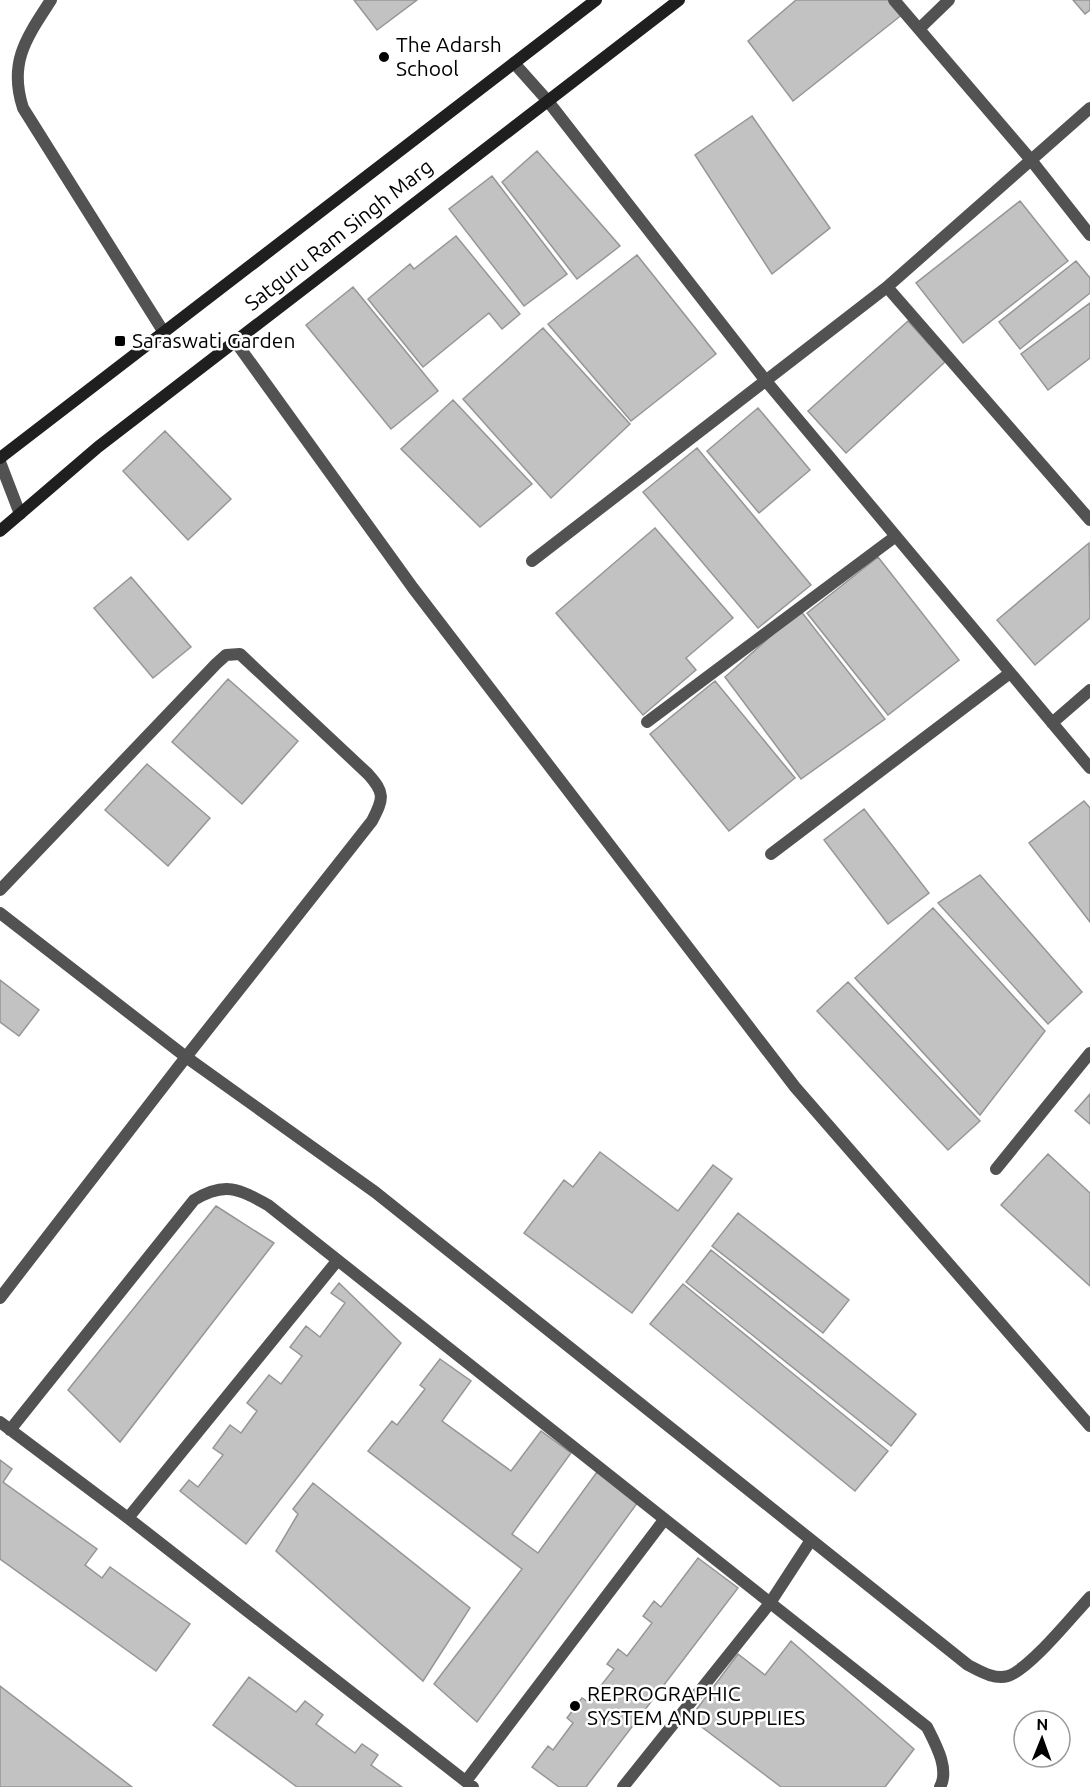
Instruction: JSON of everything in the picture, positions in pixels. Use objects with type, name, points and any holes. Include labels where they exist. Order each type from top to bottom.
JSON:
[{"type":"main road","name":"Satguru Ram Singh Marg","points":[[0,460],[163,331],[596,0]]},
{"type":"main road","name":"Satguru Ram Singh Marg","points":[[0,531],[98,447],[679,0]]},
{"type":"street","points":[[51,0],[30,32],[17,62],[17,90],[23,108],[163,331]]},
{"type":"street","points":[[894,0],[1031,160],[1090,235]]},
{"type":"street","points":[[919,29],[949,0]]},
{"type":"street","points":[[514,63],[547,100],[766,381],[1090,768]]},
{"type":"street","points":[[532,561],[887,287],[1090,108]]},
{"type":"street","points":[[887,287],[1090,520]]},
{"type":"street","points":[[235,340],[413,588],[795,1087],[1090,1426]]},
{"type":"street","points":[[0,460],[20,514]]},
{"type":"street","points":[[647,722],[896,536]]},
{"type":"street","points":[[0,890],[226,655],[240,654],[252,663],[380,787],[382,802],[372,821],[0,1298]]},
{"type":"street","points":[[771,854],[1010,673]]},
{"type":"street","points":[[1052,723],[1090,690]]},
{"type":"street","points":[[0,913],[186,1057],[375,1192],[968,1665],[991,1676],[1009,1676],[1030,1660],[1090,1597]]},
{"type":"street","points":[[996,1169],[1090,1053]]},
{"type":"street","points":[[10,1430],[194,1200],[211,1190],[241,1190],[268,1205],[927,1727],[940,1751],[943,1782],[940,1787]]},
{"type":"street","points":[[128,1518],[336,1260]]},
{"type":"street","points":[[0,1422],[128,1518],[470,1784],[664,1520]]},
{"type":"street","points":[[623,1787],[770,1603],[811,1540]]},
{"type":"building","points":[[354,0],[417,0],[377,30]]},
{"type":"building","points":[[796,0],[892,0],[903,14],[793,101],[748,41]]},
{"type":"building","points":[[1073,0],[1090,0],[1090,10],[1085,14]]},
{"type":"building","points":[[752,116],[830,228],[772,274],[695,155]]},
{"type":"building","points":[[537,151],[620,246],[577,279],[502,182]]},
{"type":"building","points":[[492,176],[567,274],[524,306],[449,209]]},
{"type":"building","points":[[1020,201],[1068,261],[963,343],[916,283]]},
{"type":"building","points":[[456,236],[520,314],[502,329],[489,313],[423,367],[368,299],[410,264],[414,269]]},
{"type":"building","points":[[637,255],[716,354],[631,421],[548,324]]},
{"type":"building","points":[[1076,261],[1090,278],[1090,293],[1020,349],[999,322]]},
{"type":"building","points":[[353,287],[438,391],[391,429],[306,325]]},
{"type":"building","points":[[1090,303],[1090,358],[1048,390],[1021,354]]},
{"type":"building","points":[[908,321],[945,362],[846,453],[808,411]]},
{"type":"building","points":[[543,328],[630,424],[551,498],[463,399]]},
{"type":"building","points":[[453,400],[532,484],[480,527],[401,449]]},
{"type":"building","points":[[758,408],[810,470],[759,513],[707,451]]},
{"type":"building","points":[[165,431],[231,499],[188,540],[123,471]]},
{"type":"building","points":[[697,448],[811,585],[758,628],[643,492]]},
{"type":"building","points":[[655,528],[733,618],[686,658],[696,670],[643,715],[556,613]]},
{"type":"building","points":[[1089,543],[1090,618],[1035,665],[997,620]]},
{"type":"building","points":[[878,557],[959,660],[888,715],[807,613]]},
{"type":"building","points":[[131,577],[191,647],[153,678],[94,608]]},
{"type":"building","points":[[800,610],[885,719],[801,779],[725,677]]},
{"type":"building","points":[[228,679],[298,741],[242,804],[172,742]]},
{"type":"building","points":[[715,681],[795,778],[729,831],[650,734]]},
{"type":"building","points":[[147,764],[210,818],[168,866],[105,810]]},
{"type":"building","points":[[1084,801],[1090,808],[1090,922],[1029,843]]},
{"type":"building","points":[[864,809],[929,893],[888,924],[824,840]]},
{"type":"building","points":[[980,875],[1082,992],[1048,1024],[938,903]]},
{"type":"building","points":[[933,908],[1045,1031],[980,1115],[855,978]]},
{"type":"building","points":[[0,980],[39,1010],[19,1036],[0,1022]]},
{"type":"building","points":[[848,982],[980,1121],[948,1150],[817,1011]]},
{"type":"building","points":[[1090,1094],[1090,1124],[1075,1111]]},
{"type":"building","points":[[600,1152],[678,1211],[713,1165],[732,1179],[632,1313],[524,1233],[564,1180],[573,1187]]},
{"type":"building","points":[[1048,1154],[1090,1193],[1090,1286],[1001,1205]]},
{"type":"building","points":[[216,1206],[274,1243],[120,1442],[68,1390]]},
{"type":"building","points":[[738,1213],[849,1300],[823,1333],[712,1246]]},
{"type":"building","points":[[711,1250],[916,1414],[891,1446],[686,1282]]},
{"type":"building","points":[[339,1283],[401,1343],[246,1544],[180,1491],[189,1480],[198,1487],[223,1455],[213,1448],[230,1425],[241,1433],[257,1411],[247,1403],[269,1375],[281,1384],[302,1356],[290,1347],[306,1326],[320,1337],[345,1303],[331,1293]]},
{"type":"building","points":[[683,1284],[888,1451],[855,1491],[650,1324]]},
{"type":"building","points":[[440,1359],[471,1381],[442,1421],[511,1471],[541,1431],[571,1453],[512,1534],[538,1553],[597,1472],[638,1502],[477,1722],[434,1684],[522,1569],[368,1451],[392,1421],[397,1425],[425,1389],[420,1385]]},
{"type":"building","points":[[0,1460],[12,1469],[3,1482],[97,1549],[85,1565],[102,1578],[110,1567],[190,1624],[156,1671],[0,1559]]},
{"type":"building","points":[[313,1483],[470,1608],[423,1681],[276,1551],[298,1514],[293,1509]]},
{"type":"building","points":[[698,1558],[738,1588],[586,1787],[559,1787],[532,1767],[548,1746],[553,1750],[573,1723],[567,1718],[582,1698],[588,1702],[614,1669],[607,1664],[618,1649],[627,1656],[652,1623],[643,1616],[654,1601],[661,1607]]},
{"type":"building","points":[[791,1641],[914,1749],[885,1787],[781,1787],[690,1718],[738,1654],[765,1675]]},
{"type":"building","points":[[249,1677],[296,1712],[305,1701],[323,1715],[316,1724],[355,1753],[362,1744],[378,1755],[371,1765],[402,1787],[297,1787],[213,1725]]},
{"type":"building","points":[[0,1686],[132,1787],[0,1787]]},
{"type":"place","name":"The Adarsh School","points":[[384,57]]},
{"type":"place","name":"Saraswati Garden","points":[[120,341]]},
{"type":"place","name":"REPROGRAPHIC SYSTEM AND SUPPLIES","points":[[575,1706]]}]
